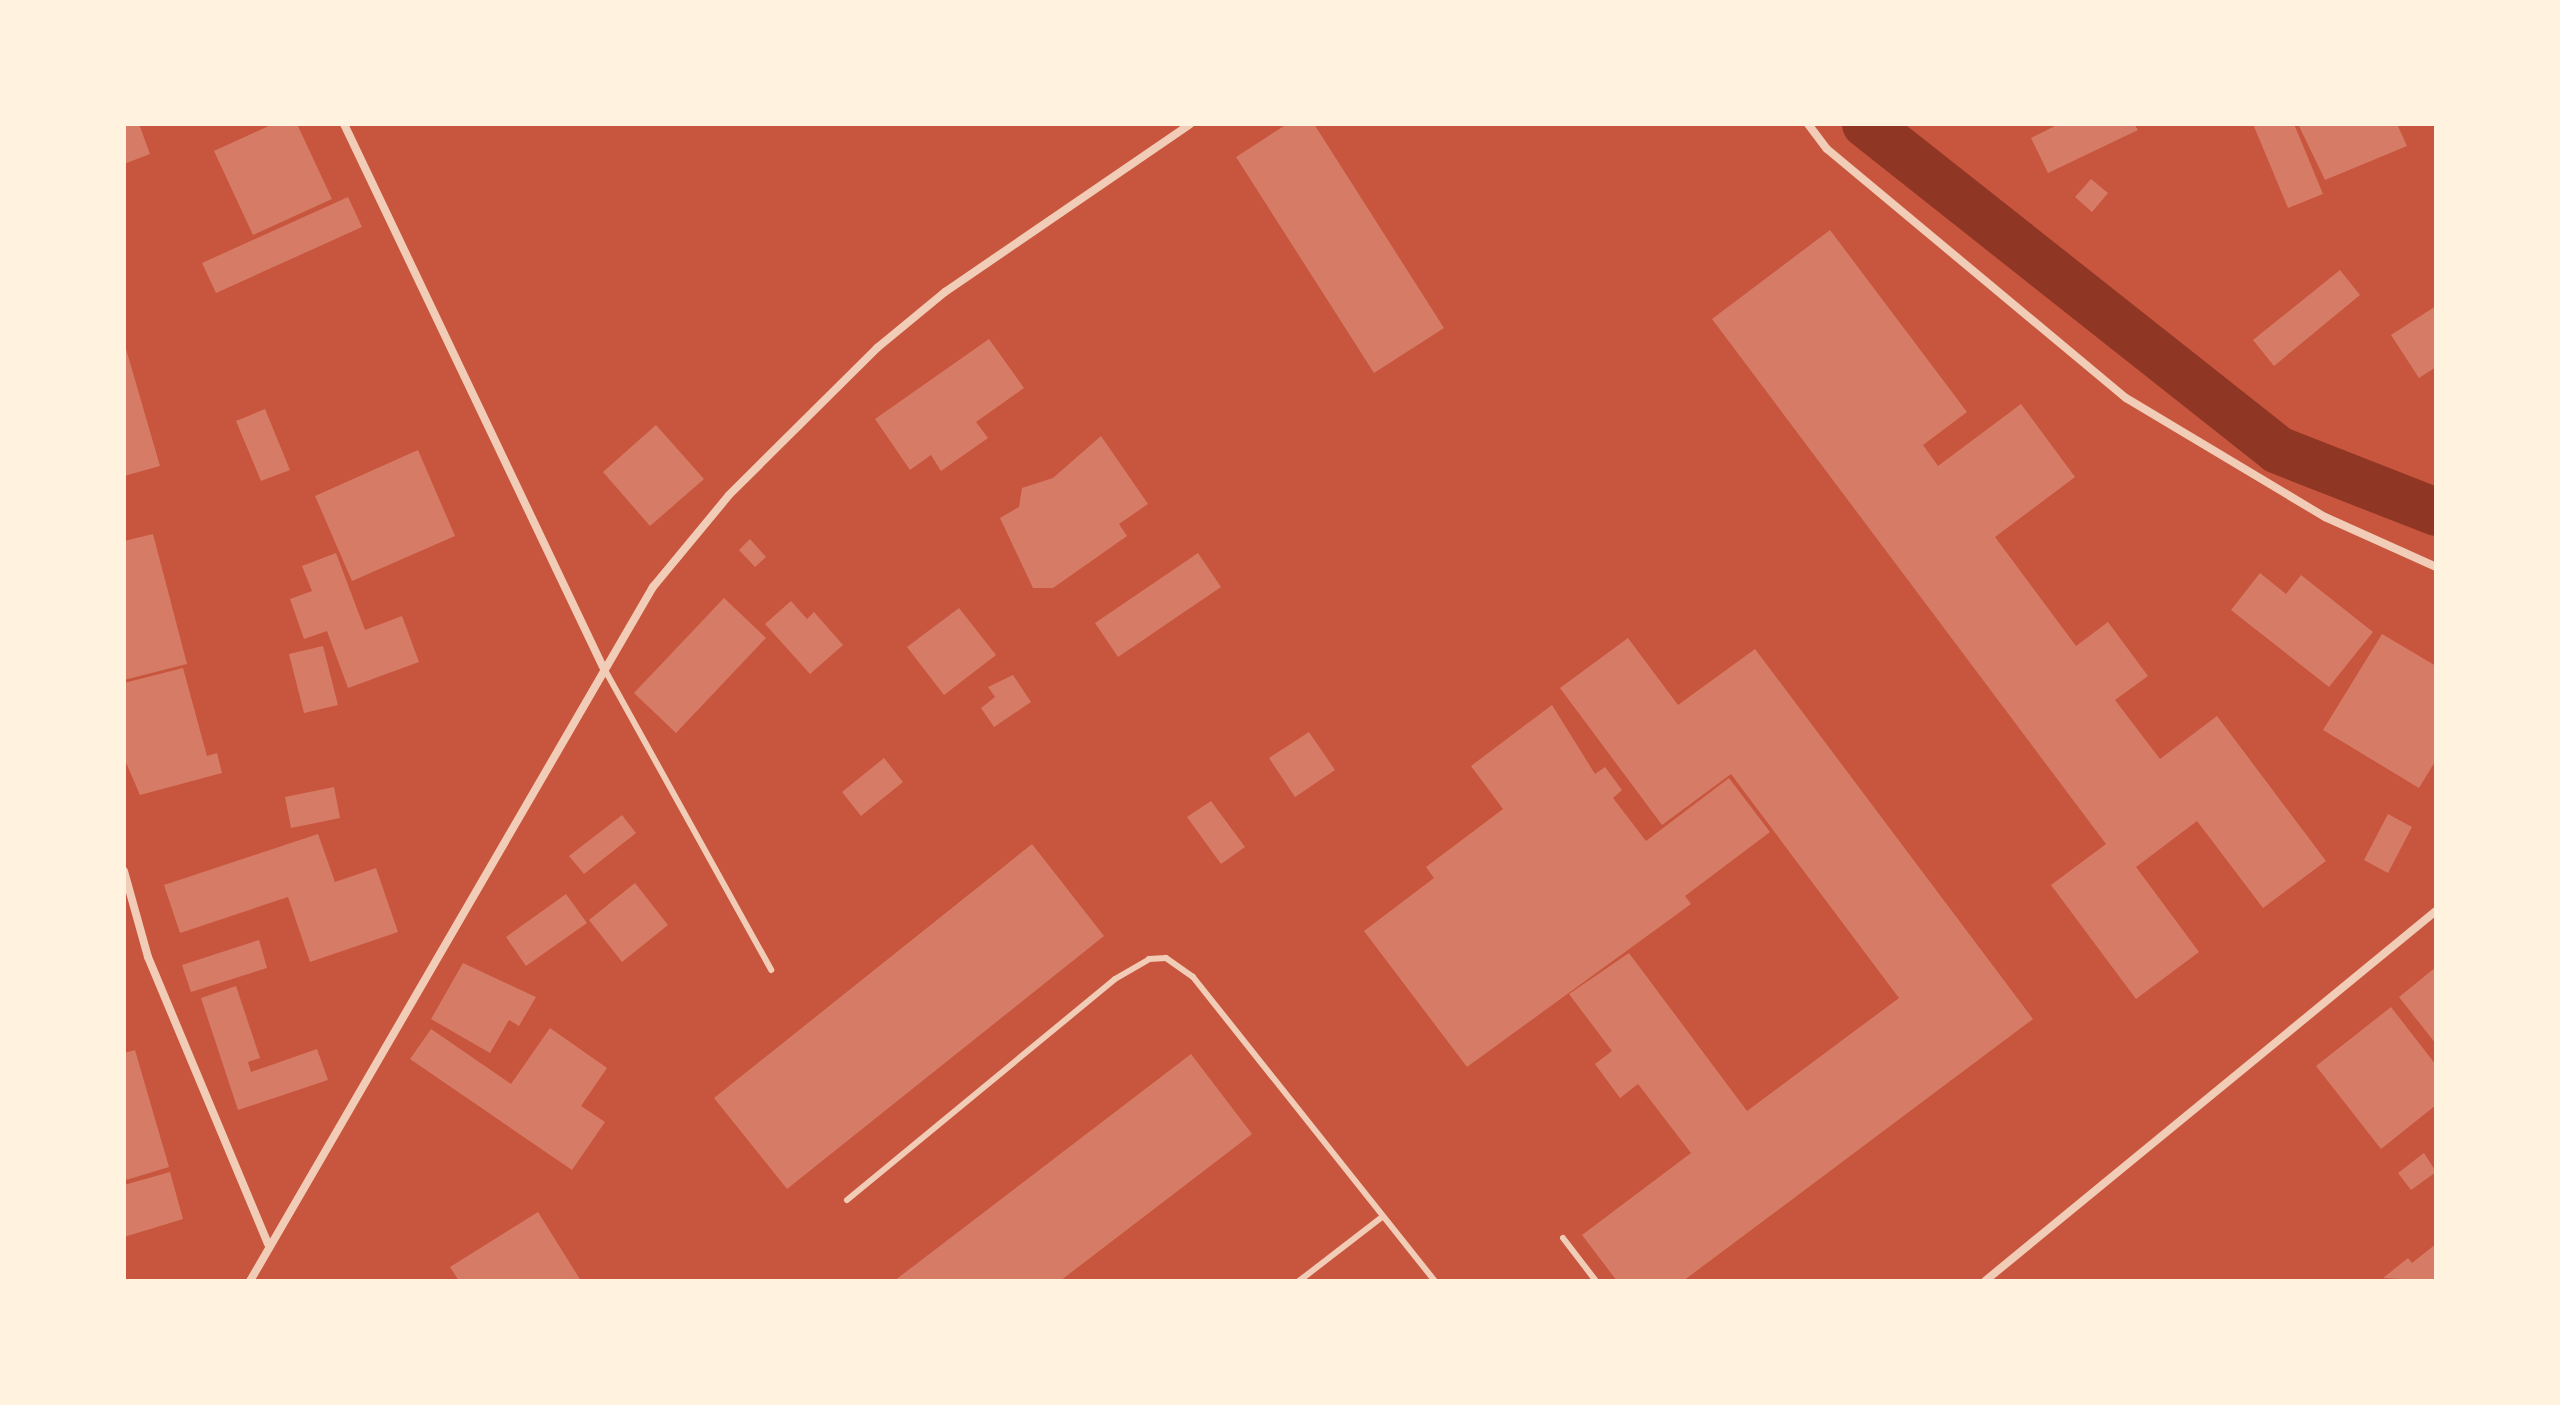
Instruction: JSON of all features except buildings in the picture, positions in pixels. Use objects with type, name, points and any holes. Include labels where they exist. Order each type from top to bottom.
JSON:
[{"type":"street","points":[[344,124],[603,667]]},
{"type":"street","points":[[250,1281],[268,1244],[603,667],[653,587],[729,495],[877,348],[945,292],[1190,124]]},
{"type":"street","points":[[1808,124],[1827,149],[2126,398],[2325,517],[2436,567]]},
{"type":"street","points":[[124,871],[165,1002],[268,1244]]},
{"type":"street","points":[[1985,1281],[2436,911]]},
{"type":"lane","points":[[603,667],[771,970]]},
{"type":"lane","points":[[847,1200],[1115,979],[1149,959],[1166,958],[1193,977],[1435,1281]]},
{"type":"lane","points":[[1299,1281],[1382,1217]]},
{"type":"lane","points":[[1563,1238],[1596,1281]]},
{"type":"waterway","points":[[1866,124],[2278,450],[2436,512]]}]
